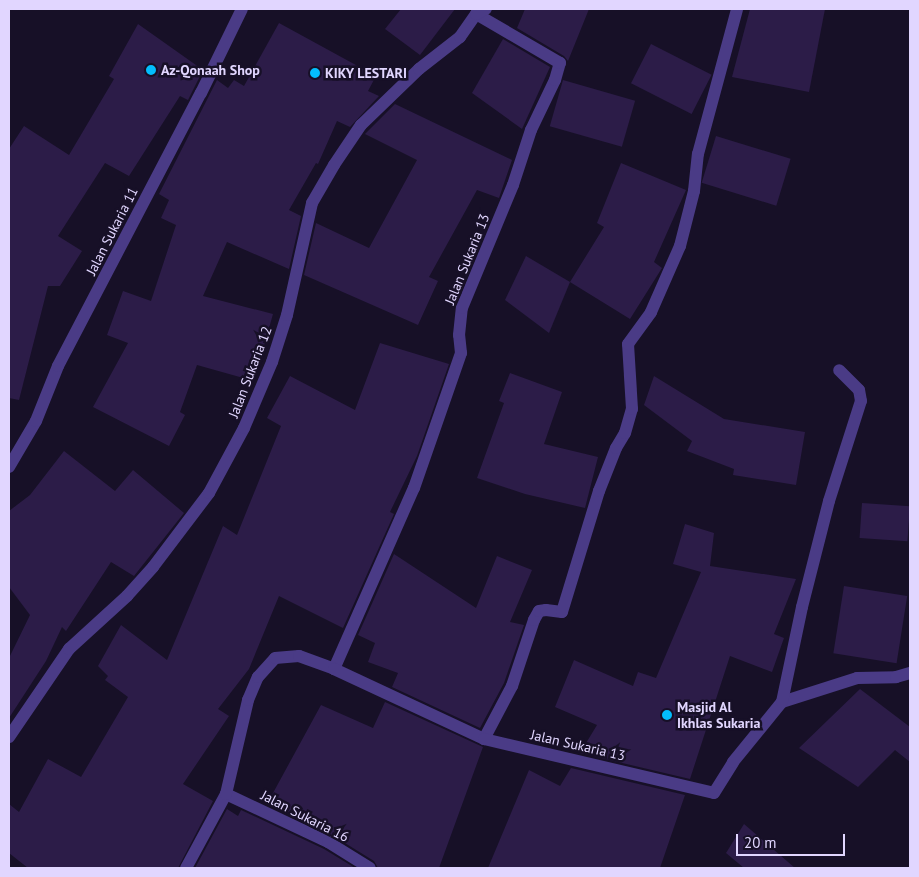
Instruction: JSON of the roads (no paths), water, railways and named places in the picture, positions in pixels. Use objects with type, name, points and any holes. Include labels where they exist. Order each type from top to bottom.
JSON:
[{"type":"street","name":"Jalan Sukaria 11","points":[[9,467],[36,421],[58,366],[201,94],[242,9]]},
{"type":"street","points":[[484,739],[512,686],[536,616],[539,612],[546,610],[562,612],[596,500],[616,448],[625,433],[632,409],[628,344],[651,312],[680,246],[694,191],[698,154],[738,9]]},
{"type":"street","name":"Jalan Sukaria 13","points":[[334,670],[414,488],[461,353],[459,334],[462,308],[513,185],[531,130],[555,80],[560,63],[481,11]]},
{"type":"street","name":"Jalan Sukaria 12","points":[[9,737],[69,649],[127,596],[153,567],[209,493],[244,428],[272,362],[287,315],[312,203],[334,165],[361,125],[419,69],[460,37],[481,11]]},
{"type":"street","points":[[840,370],[859,390],[861,402],[829,501],[802,607],[782,702],[858,678],[896,677],[910,673]]},
{"type":"street","name":"Jalan Sukaria 13","points":[[186,868],[226,794],[248,700],[258,677],[274,658],[298,656],[334,670],[484,739],[714,793],[733,762],[782,702]]},
{"type":"street","name":"Jalan Sukaria 16","points":[[226,794],[328,842],[370,868]]},
{"type":"place","name":"Az-Qonaah Shop","points":[[151,70]]},
{"type":"place","name":"KIKY LESTARI","points":[[315,73]]},
{"type":"place","name":"Masjid Al Ikhlas Sukaria","points":[[667,715]]}]
